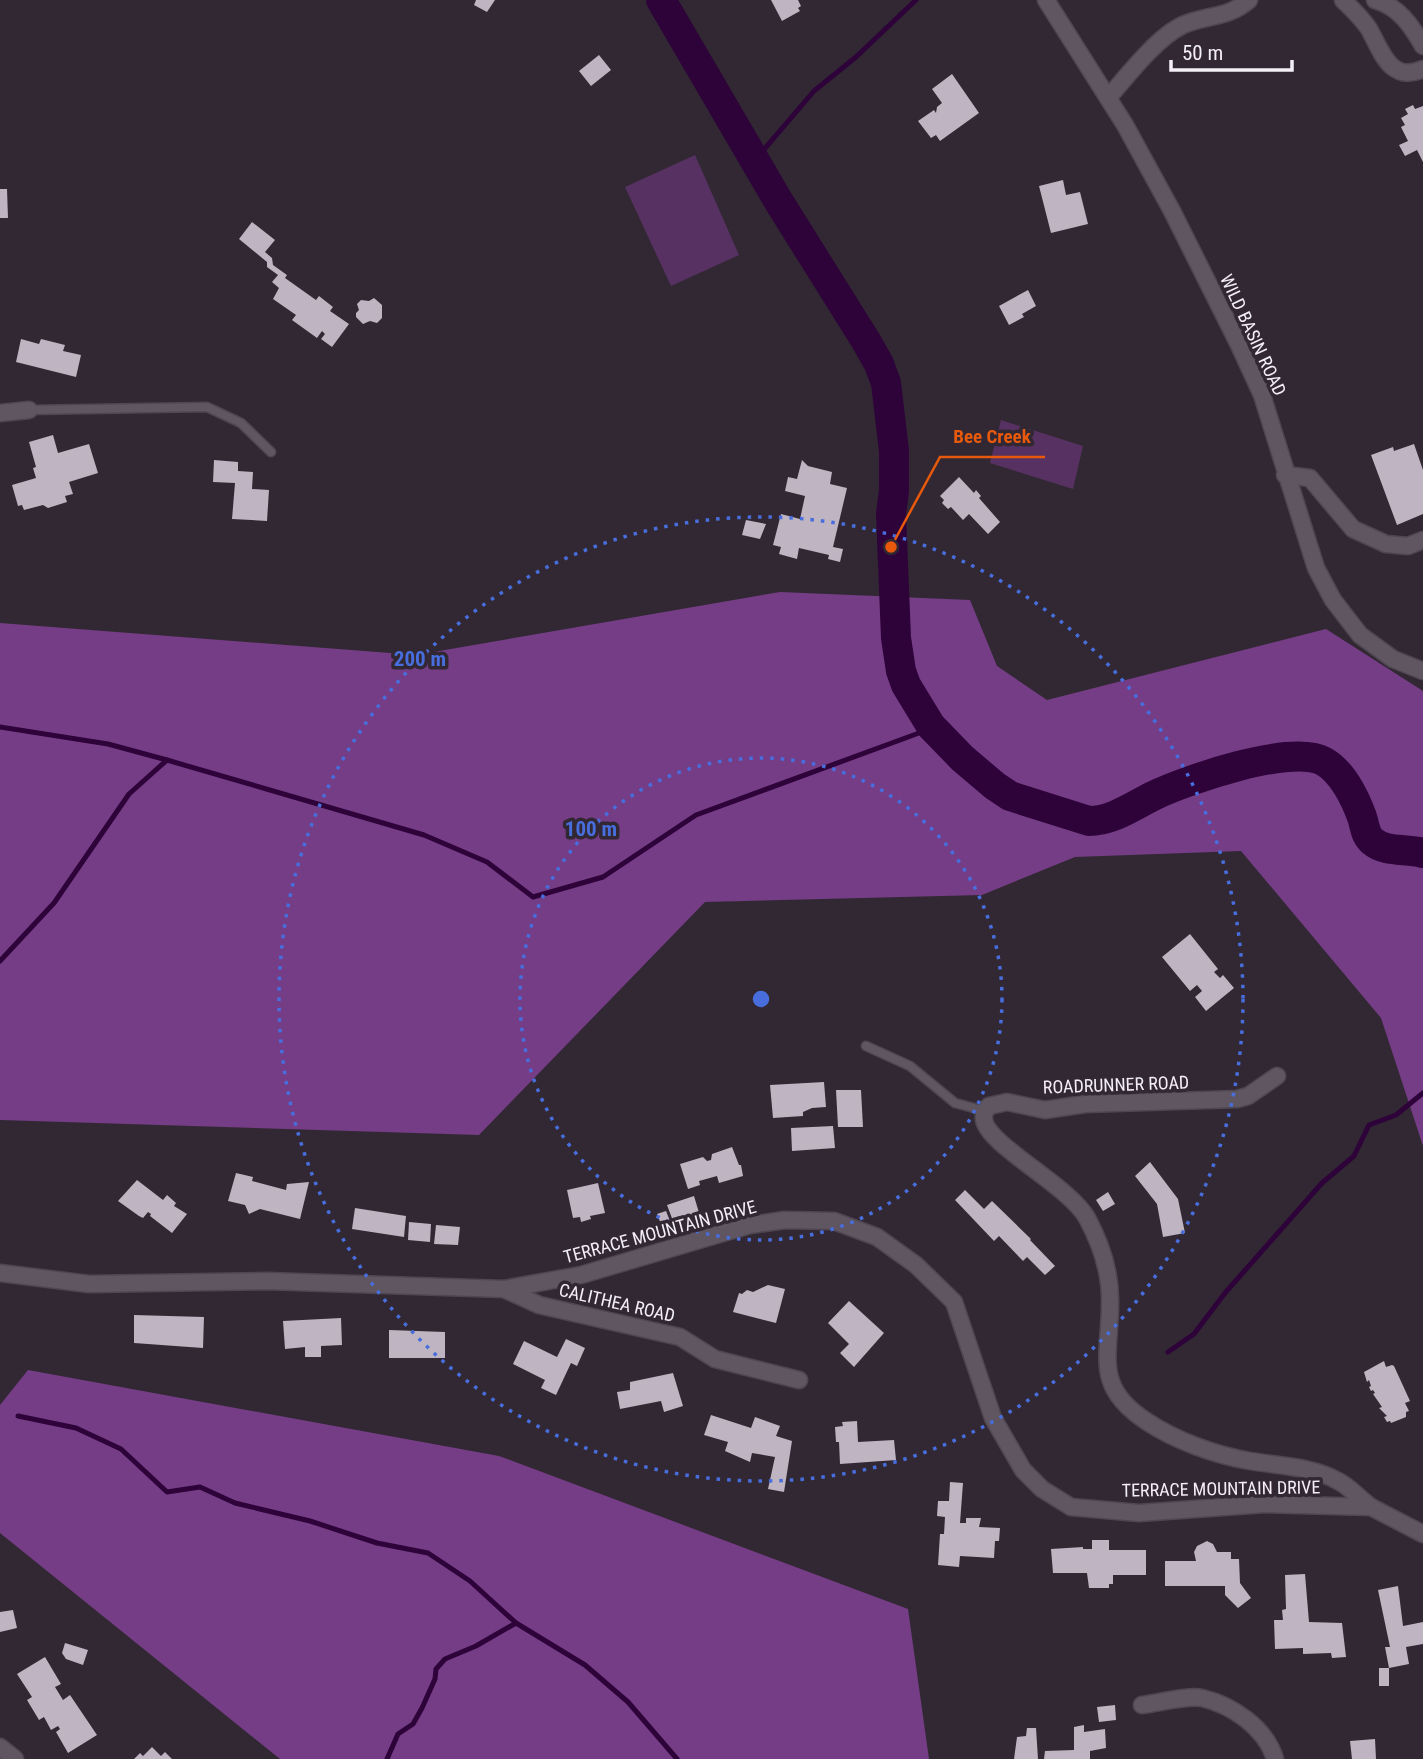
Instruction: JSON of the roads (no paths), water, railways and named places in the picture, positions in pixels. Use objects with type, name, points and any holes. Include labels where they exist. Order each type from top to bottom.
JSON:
[{"type":"street","name":"WILD BASIN ROAD","points":[[1046,0],[1108,98],[1172,211],[1239,345],[1262,395],[1316,568],[1333,600],[1360,635],[1393,659],[1423,671]]},
{"type":"street","points":[[1108,98],[1152,49],[1182,26],[1234,12],[1249,0]]},
{"type":"street","points":[[1343,0],[1362,19],[1386,62],[1397,70],[1414,73],[1423,69]]},
{"type":"street","points":[[1375,0],[1401,14],[1423,46]]},
{"type":"street","points":[[0,414],[29,410]]},
{"type":"street","points":[[1285,475],[1310,478],[1353,529],[1362,534],[1386,544],[1408,545],[1423,540]]},
{"type":"street","name":"ROADRUNNER ROAD","points":[[985,1111],[989,1106],[1007,1102],[1045,1110],[1084,1104],[1237,1099],[1248,1096],[1277,1076]]},
{"type":"street","points":[[985,1111],[984,1122],[993,1136],[1061,1189],[1085,1214],[1102,1247],[1110,1303],[1105,1353],[1108,1373],[1115,1391],[1129,1407],[1146,1421],[1193,1445],[1247,1461],[1313,1470],[1338,1481],[1371,1507]]},
{"type":"street","name":"TERRACE MOUNTAIN DRIVE","points":[[0,1273],[89,1284],[267,1281],[505,1289],[581,1275],[750,1225],[785,1220],[834,1221],[877,1237],[916,1265],[954,1302],[993,1418],[1023,1470],[1042,1489],[1071,1507],[1139,1513],[1212,1510],[1265,1504],[1371,1507],[1423,1534]]},
{"type":"street","name":"CALITHEA ROAD","points":[[505,1289],[539,1305],[680,1337],[715,1359],[799,1380]]},
{"type":"street","points":[[1142,1705],[1200,1697],[1239,1712],[1271,1747],[1275,1759]]},
{"type":"street","points":[[0,1747],[15,1759]]},
{"type":"lane","points":[[29,410],[206,407],[241,423],[271,452]]},
{"type":"lane","points":[[866,1046],[910,1066],[955,1103],[985,1111]]},
{"type":"waterway","points":[[661,0],[779,202],[879,364],[886,383],[894,451],[891,514],[896,638],[906,685],[931,726],[962,758],[1010,796],[1089,821],[1114,816],[1168,789],[1213,773],[1263,760],[1308,757],[1330,765],[1342,778],[1356,802],[1372,841],[1390,849],[1423,853]]},
{"type":"waterway","points":[[755,160],[814,91],[856,57],[916,0]]},
{"type":"waterway","points":[[0,961],[54,903],[129,794],[167,760],[424,835],[487,862],[533,897],[603,877],[696,815],[919,733],[931,726]]},
{"type":"waterway","points":[[0,727],[108,744],[167,760]]},
{"type":"waterway","points":[[1168,1352],[1194,1334],[1225,1293],[1322,1183],[1354,1156],[1369,1125],[1396,1115],[1423,1093]]},
{"type":"waterway","points":[[18,1416],[76,1428],[121,1449],[167,1492],[200,1487],[235,1503],[310,1521],[377,1543],[428,1553],[470,1581],[516,1623],[585,1665],[628,1702],[677,1759]]},
{"type":"waterway","points":[[387,1759],[398,1734],[413,1724],[435,1679],[436,1669],[445,1659],[476,1646],[516,1623]]},
{"type":"place","name":"Bee Creek","points":[[891,547]]}]
